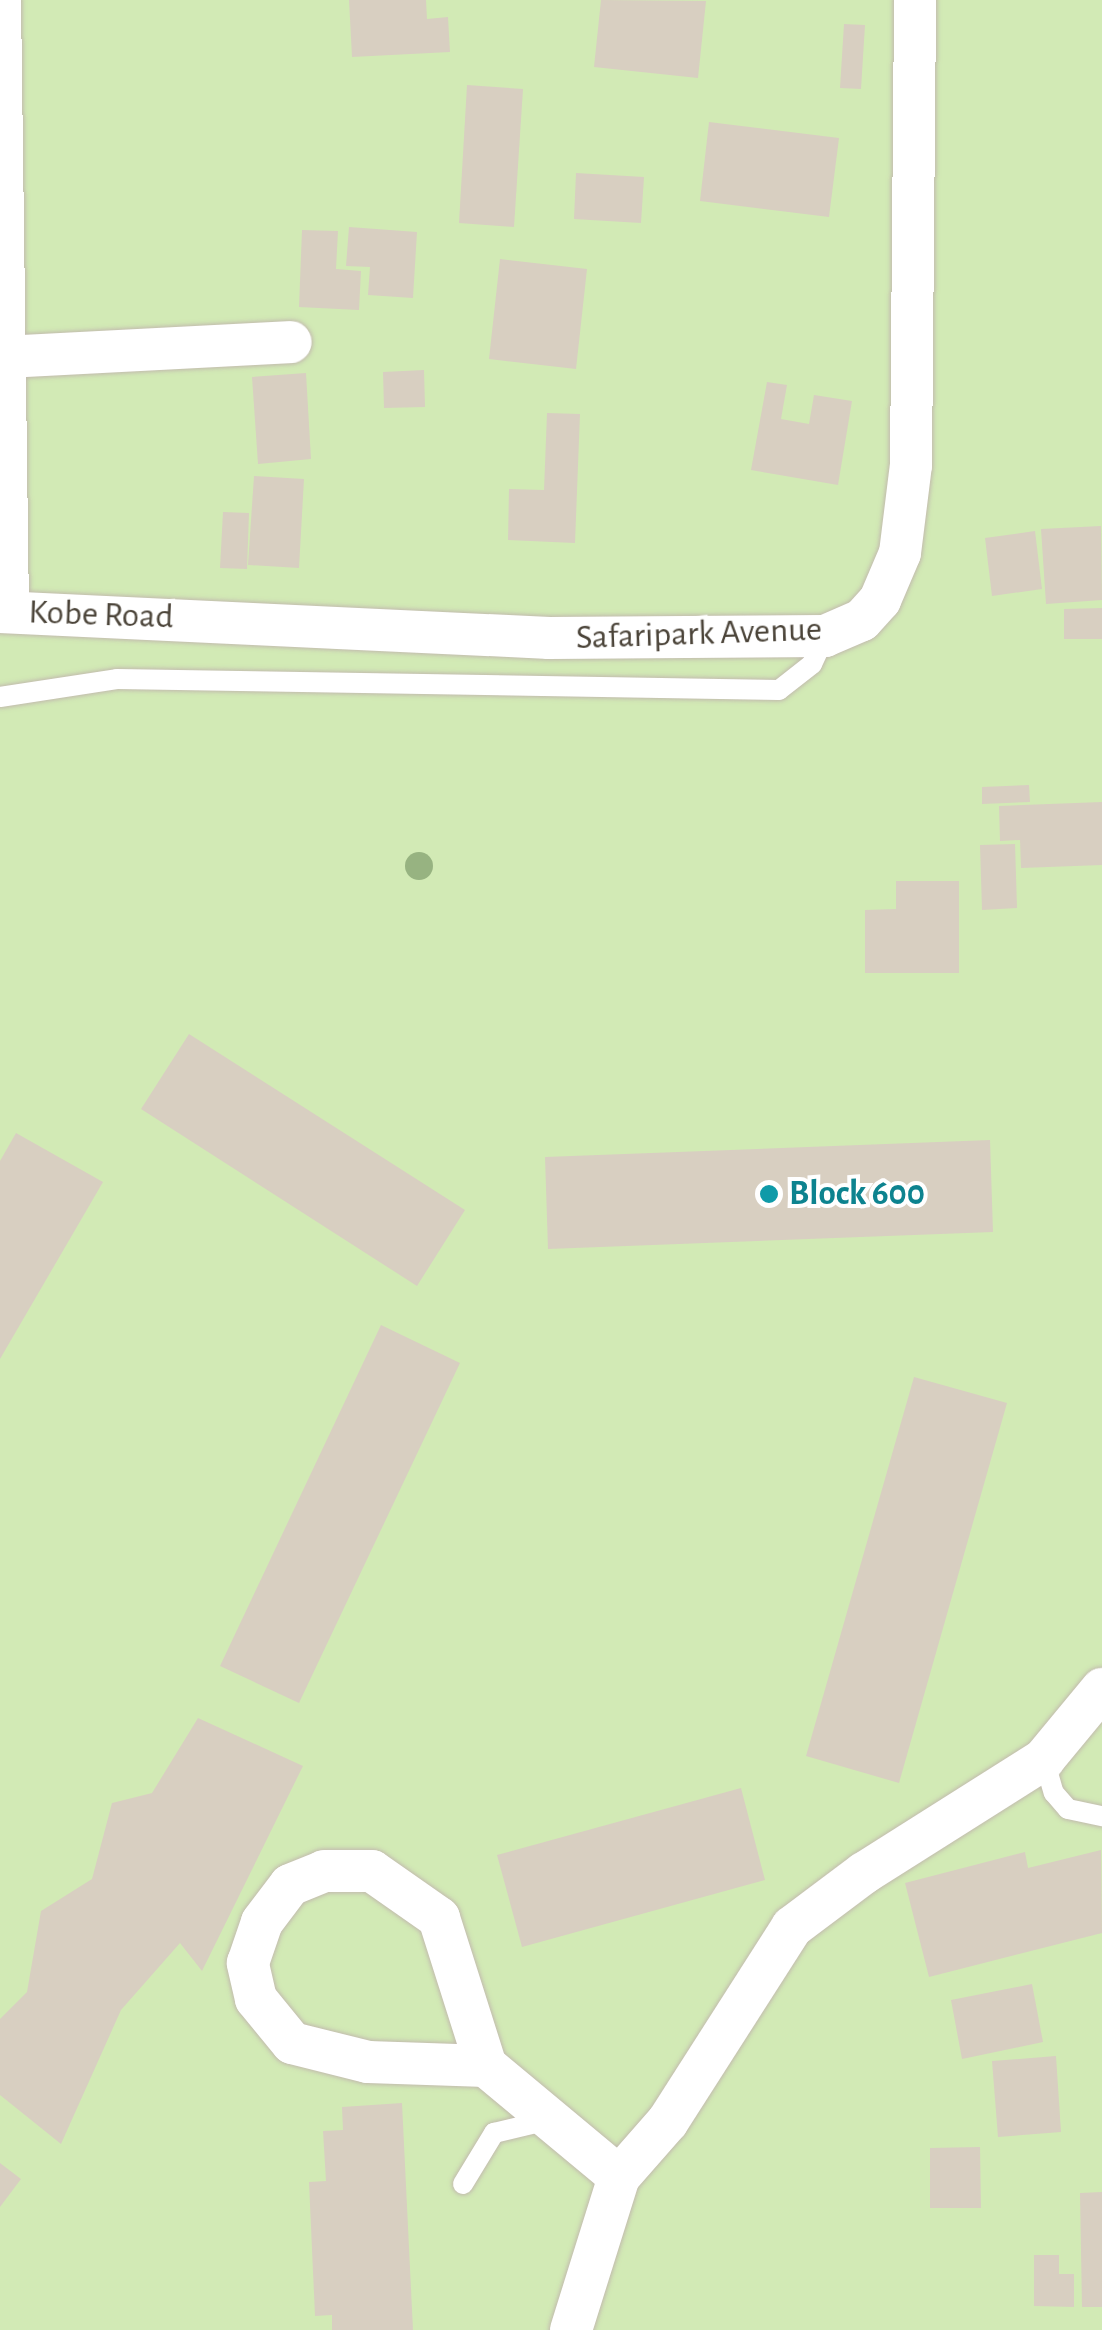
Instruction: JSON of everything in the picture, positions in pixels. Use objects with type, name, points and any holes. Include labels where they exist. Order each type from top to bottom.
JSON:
[{"type":"street","points":[[0,0],[4,612]]},
{"type":"street","name":"Safaripark Avenue","points":[[202,618],[549,638],[825,636],[862,620],[886,590],[900,552],[912,465],[915,0]]},
{"type":"street","points":[[5,357],[292,342]]},
{"type":"street","name":"Kobe Road","points":[[4,612],[202,618]]},
{"type":"street","points":[[571,2330],[619,2177],[668,2121],[792,1927],[864,1873],[1044,1759],[1102,1689]]},
{"type":"street","points":[[486,2066],[368,2062],[292,2042],[256,1999],[248,1962],[262,1922],[290,1885],[324,1871],[372,1871],[439,1918],[486,2066],[619,2177]]},
{"type":"lane","points":[[0,697],[116,680],[780,690],[812,664],[825,636]]},
{"type":"lane","points":[[1044,1759],[1054,1793],[1068,1809],[1102,1816]]},
{"type":"lane","points":[[463,2184],[494,2134],[548,2120]]},
{"type":"green space","points":[[0,0],[1102,0],[1102,2330],[0,2330]]},
{"type":"building","points":[[349,0],[426,0],[427,19],[448,17],[450,52],[352,57]]},
{"type":"building","points":[[601,0],[706,1],[698,78],[594,67]]},
{"type":"building","points":[[844,24],[865,25],[861,89],[840,88]]},
{"type":"building","points":[[467,85],[523,89],[514,227],[459,223]]},
{"type":"building","points":[[709,122],[839,138],[829,217],[700,201]]},
{"type":"building","points":[[576,173],[644,177],[641,223],[574,219]]},
{"type":"building","points":[[349,227],[417,232],[413,298],[368,295],[370,267],[346,266]]},
{"type":"building","points":[[302,230],[338,231],[336,269],[361,271],[359,310],[299,307]]},
{"type":"building","points":[[500,259],[587,269],[576,369],[489,359]]},
{"type":"building","points":[[424,370],[425,407],[384,408],[383,372]]},
{"type":"building","points":[[306,373],[311,459],[258,464],[252,377]]},
{"type":"building","points":[[767,382],[787,385],[781,419],[809,424],[814,395],[852,401],[838,485],[751,470]]},
{"type":"building","points":[[547,413],[580,414],[575,543],[508,540],[509,489],[544,490]]},
{"type":"building","points":[[254,476],[304,479],[299,568],[248,565]]},
{"type":"building","points":[[223,512],[249,513],[247,569],[220,568]]},
{"type":"building","points":[[1101,526],[1102,600],[1046,604],[1041,529]]},
{"type":"building","points":[[1035,531],[1042,589],[992,596],[985,538]]},
{"type":"building","points":[[1102,608],[1102,639],[1064,639],[1064,609]]},
{"type":"building","points":[[1029,785],[1030,802],[982,804],[982,787]]},
{"type":"building","points":[[1102,802],[1102,865],[1021,868],[1020,840],[1000,841],[999,806]]},
{"type":"building","points":[[1015,844],[1017,908],[982,910],[980,845]]},
{"type":"building","points":[[896,881],[959,881],[959,973],[865,973],[865,910],[896,909]]},
{"type":"building","points":[[189,1034],[465,1210],[417,1286],[141,1109]]},
{"type":"building","points":[[16,1133],[103,1182],[0,1359],[0,1161]]},
{"type":"building","name":"Block 600","points":[[990,1140],[993,1232],[548,1249],[545,1157]]},
{"type":"building","points":[[381,1325],[460,1363],[299,1703],[220,1666]]},
{"type":"building","points":[[914,1377],[1007,1403],[899,1783],[806,1756]]},
{"type":"building","points":[[198,1718],[303,1766],[202,1971],[180,1943],[121,2010],[61,2144],[0,2095],[0,2019],[27,1992],[41,1911],[92,1879],[112,1803],[152,1793]]},
{"type":"building","points":[[741,1788],[765,1880],[522,1947],[497,1855]]},
{"type":"building","points":[[1101,1850],[1102,1933],[929,1977],[905,1883],[1025,1852],[1028,1868]]},
{"type":"building","points":[[1032,1984],[1043,2042],[962,2059],[951,2000]]},
{"type":"building","points":[[1056,2056],[1061,2132],[998,2137],[992,2061]]},
{"type":"building","points":[[402,2103],[413,2330],[332,2330],[332,2315],[315,2316],[309,2182],[326,2181],[323,2131],[343,2130],[342,2107]]},
{"type":"building","points":[[980,2147],[981,2208],[930,2208],[930,2148]]},
{"type":"building","points":[[0,2163],[21,2179],[0,2207]]},
{"type":"building","points":[[1102,2192],[1102,2307],[1082,2307],[1080,2193]]},
{"type":"building","points":[[1034,2255],[1059,2255],[1059,2274],[1074,2274],[1074,2307],[1034,2306]]},
{"type":"place","name":"Block 600","points":[[769,1194]]}]
